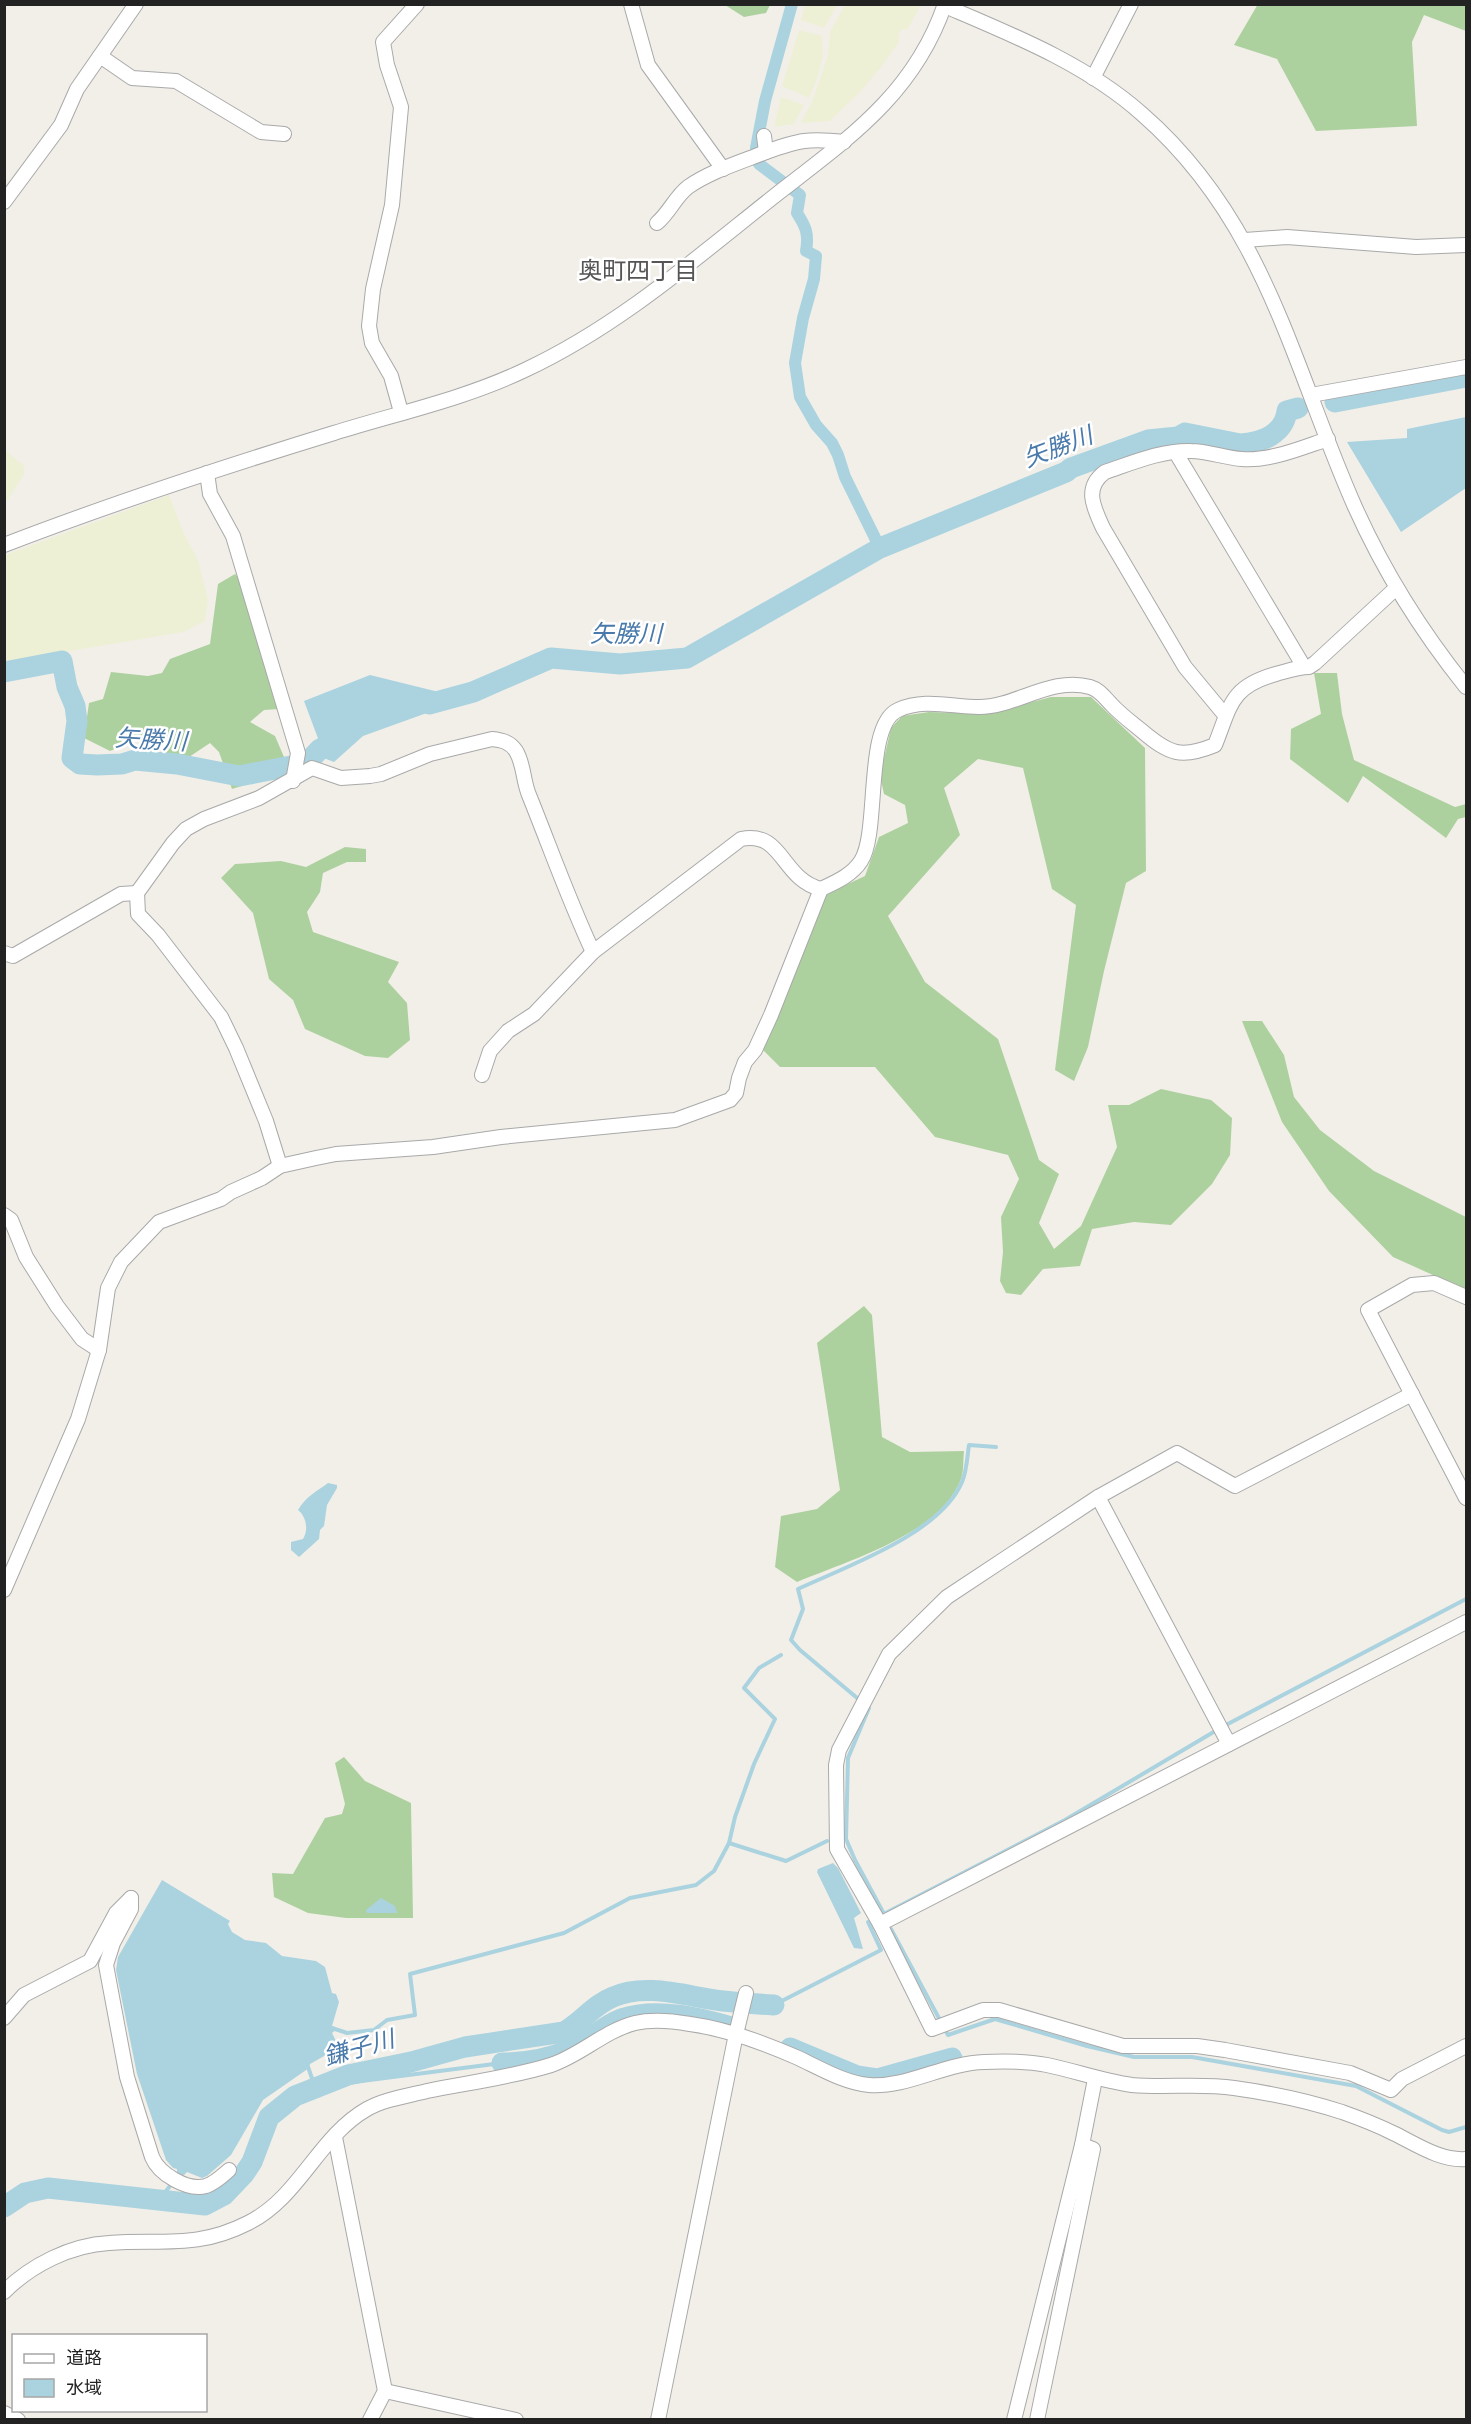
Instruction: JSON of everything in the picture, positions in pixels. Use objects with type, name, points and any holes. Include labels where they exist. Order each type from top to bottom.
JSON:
[{"type":"street","points":[[4,202],[61,125],[77,89],[136,4]]},
{"type":"street","points":[[401,412],[392,376],[372,343],[369,326],[373,289],[393,205],[401,107],[382,42],[417,4]]},
{"type":"street","points":[[631,4],[648,65],[723,169]]},
{"type":"street","points":[[1093,78],[1131,4]]},
{"type":"street","points":[[4,545],[207,473],[401,412],[453,400],[487,387],[574,346],[627,312],[844,142],[887,103],[916,66],[935,32],[945,5],[1048,52],[1093,78],[1134,107],[1173,143],[1213,192],[1245,240],[1283,323],[1354,505],[1395,589],[1429,639],[1467,687]]},
{"type":"street","points":[[100,56],[132,78],[176,81],[261,132],[284,134]]},
{"type":"street","points":[[764,136],[766,152]]},
{"type":"street","points":[[657,223],[688,187],[723,169],[794,142],[814,138],[844,142]]},
{"type":"street","points":[[1245,240],[1287,237],[1416,247],[1467,245]]},
{"type":"street","points":[[1311,395],[1467,367]]},
{"type":"street","points":[[1224,714],[1185,667],[1103,528],[1094,508],[1091,494],[1097,478],[1105,472],[1131,463],[1176,453],[1191,451],[1242,459],[1254,458],[1279,454],[1328,439]]},
{"type":"street","points":[[1176,453],[1304,667]]},
{"type":"street","points":[[207,473],[210,494],[233,536],[298,753],[292,781]]},
{"type":"street","points":[[482,1075],[490,1051],[508,1030],[534,1014],[593,952],[741,839],[751,837],[771,844],[794,874],[811,887],[821,889],[844,877],[862,859],[869,838],[872,781],[884,725],[891,714],[899,709],[930,703],[990,706],[1035,692],[1079,685],[1101,692],[1111,704],[1159,746],[1174,753],[1195,753],[1215,745],[1224,714],[1245,687],[1256,680],[1316,663],[1395,589]]},
{"type":"street","points":[[280,1166],[266,1121],[221,1017],[158,935],[138,914],[137,893],[173,843],[186,829],[204,819],[259,798],[312,768],[341,778],[370,776],[440,752],[501,740],[510,744],[516,752],[527,792],[545,833],[572,909],[593,952]]},
{"type":"street","points":[[4,1590],[78,1419],[99,1350],[108,1288],[121,1262],[159,1222],[221,1199],[280,1166],[336,1154],[418,1149],[501,1137],[675,1119],[730,1100],[736,1093],[738,1078],[745,1062],[755,1050],[771,1014],[821,889]]},
{"type":"street","points":[[4,953],[13,956],[122,894],[137,893]]},
{"type":"street","points":[[4,1215],[11,1220],[26,1257],[43,1280],[57,1306],[82,1339],[99,1350]]},
{"type":"street","points":[[1467,1297],[1434,1283],[1412,1285],[1368,1310],[1467,1498]]},
{"type":"street","points":[[1412,1394],[1250,1476],[1235,1486],[1177,1453],[1098,1497],[947,1597],[896,1646],[858,1711],[839,1750],[836,1764],[837,1849],[880,1924],[932,2030],[983,2010],[999,2010],[1123,2046],[1197,2046],[1226,2050],[1350,2073],[1391,2090],[1402,2079],[1467,2046]]},
{"type":"street","points":[[1098,1497],[1229,1744]]},
{"type":"street","points":[[880,1924],[1467,1622]]},
{"type":"street","points":[[4,2018],[24,1995],[90,1961],[116,1913],[131,1898],[131,1909],[113,1943],[106,1965],[127,2077],[152,2157],[161,2171],[199,2187],[208,2185],[229,2170]]},
{"type":"street","points":[[658,2420],[746,1993]]},
{"type":"street","points":[[4,2292],[20,2278],[45,2262],[82,2247],[105,2243],[179,2243],[206,2239],[249,2223],[277,2205],[335,2137],[367,2109],[384,2102],[548,2066],[583,2051],[601,2038],[637,2022],[692,2024],[736,2034],[774,2047],[854,2083],[871,2086],[906,2080],[943,2068],[977,2062],[1020,2061],[1048,2065],[1095,2079],[1162,2087],[1203,2085],[1234,2088],[1342,2112],[1389,2130],[1437,2155],[1467,2159]]},
{"type":"street","points":[[1014,2420],[1082,2145],[1095,2079]]},
{"type":"street","points":[[335,2137],[385,2391],[370,2420]]},
{"type":"street","points":[[1037,2420],[1093,2149],[1082,2145]]},
{"type":"street","points":[[385,2391],[464,2414],[516,2420]]},
{"type":"street","points":[[4,2412],[18,2420]]},
{"type":"green space","points":[[805,4],[837,5],[824,28],[801,20]]},
{"type":"green space","points":[[1258,4],[1466,5],[1466,31],[1424,15],[1412,42],[1417,126],[1316,131],[1277,59],[1234,45]]},
{"type":"green space","points":[[725,5],[770,5],[766,13],[744,17]]},
{"type":"green space","points":[[845,5],[921,5],[907,30],[903,29],[898,35],[899,42],[861,91],[830,121],[803,123],[801,121],[811,105],[828,55],[830,32]]},
{"type":"green space","points":[[799,30],[822,36],[823,56],[809,98],[782,86]]},
{"type":"green space","points":[[781,97],[804,105],[794,124],[774,127]]},
{"type":"green space","points":[[5,450],[24,466],[24,474],[5,504]]},
{"type":"green space","points":[[169,495],[184,534],[198,560],[208,599],[205,621],[183,632],[5,662],[5,555]]},
{"type":"green space","points":[[235,574],[241,580],[279,709],[264,710],[250,722],[275,736],[290,771],[232,789],[219,752],[210,743],[189,757],[165,755],[171,740],[159,731],[110,751],[84,738],[89,703],[103,699],[111,672],[148,676],[162,673],[170,659],[210,644],[218,584]]},
{"type":"green space","points":[[1314,673],[1337,673],[1342,714],[1354,760],[1455,807],[1466,804],[1466,817],[1458,819],[1446,838],[1363,776],[1348,803],[1290,759],[1291,729],[1321,714]]},
{"type":"green space","points":[[1051,697],[1091,697],[1145,748],[1146,871],[1126,883],[1088,1047],[1074,1081],[1055,1070],[1076,905],[1052,889],[1023,768],[978,759],[944,788],[960,835],[888,916],[925,982],[998,1039],[1039,1160],[1059,1174],[1039,1223],[1054,1249],[1081,1226],[1117,1147],[1108,1105],[1129,1105],[1161,1089],[1211,1100],[1232,1118],[1230,1155],[1212,1184],[1171,1225],[1134,1222],[1092,1229],[1080,1266],[1043,1269],[1021,1295],[1006,1293],[1000,1281],[1003,1252],[1001,1217],[1019,1179],[1008,1155],[935,1137],[875,1067],[780,1067],[761,1048],[824,895],[865,876],[879,837],[908,823],[905,805],[884,794],[880,776],[891,728],[902,716],[929,712],[986,714]]},
{"type":"green space","points":[[345,847],[366,849],[366,862],[347,862],[323,873],[320,892],[307,912],[313,932],[399,962],[388,982],[407,1003],[410,1040],[388,1058],[365,1056],[305,1029],[293,1000],[269,979],[253,913],[221,878],[235,864],[281,861],[306,867]]},
{"type":"green space","points":[[1242,1021],[1262,1021],[1284,1055],[1294,1097],[1320,1130],[1374,1171],[1466,1217],[1466,1290],[1393,1257],[1329,1191],[1282,1122]]},
{"type":"green space","points":[[864,1306],[872,1315],[882,1437],[910,1452],[964,1451],[962,1476],[950,1498],[934,1515],[914,1530],[866,1555],[797,1582],[775,1567],[781,1516],[817,1509],[840,1490],[817,1343]]},
{"type":"green space","points":[[344,1757],[365,1781],[411,1803],[413,1918],[346,1918],[308,1913],[274,1897],[272,1873],[293,1874],[325,1818],[342,1814],[345,1804],[335,1763]]},
{"type":"water","points":[[1466,417],[1466,488],[1401,532],[1347,442],[1407,438],[1407,429]]},
{"type":"water","points":[[370,675],[455,696],[460,701],[363,736],[334,762],[321,757],[319,741],[304,701]]},
{"type":"water","points":[[328,1483],[337,1485],[337,1488],[327,1505],[324,1526],[320,1530],[319,1539],[299,1557],[291,1550],[291,1542],[303,1539],[306,1532],[305,1519],[298,1510],[308,1498]]},
{"type":"water","points":[[833,1863],[838,1868],[861,1913],[854,1918],[863,1949],[854,1948],[817,1872],[818,1869]]},
{"type":"water","points":[[162,1880],[230,1921],[228,1924],[232,1932],[245,1940],[266,1943],[282,1956],[316,1961],[325,1967],[332,1993],[336,1994],[339,2002],[332,2026],[337,2029],[332,2033],[336,2041],[333,2051],[310,2064],[309,2068],[263,2100],[231,2155],[202,2178],[187,2172],[182,2177],[177,2175],[177,2169],[166,2160],[137,2074],[116,1970],[118,1957]]},
{"type":"water","points":[[381,1898],[395,1906],[397,1913],[367,1913],[366,1910]]},
{"type":"waterway","points":[[792,4],[765,101],[756,148],[759,164],[800,195],[797,213],[806,231],[806,251],[816,256],[814,279],[803,318],[795,363],[800,397],[816,425],[832,443],[845,477],[880,548]]},
{"type":"waterway","name":"矢勝川","points":[[1335,402],[1466,377]]},
{"type":"waterway","name":"矢勝川","points":[[429,704],[473,692],[551,658],[620,664],[687,658],[880,548],[1071,468],[1148,440],[1178,437],[1185,433],[1240,444],[1256,442],[1271,436],[1281,426],[1287,411],[1298,408]]},
{"type":"waterway","name":"矢勝川","points":[[4,672],[62,661],[77,721],[72,758],[80,764],[122,764],[135,760],[177,764],[239,776],[307,763],[320,749],[344,738]]},
{"type":"waterway","points":[[884,1914],[846,1839],[848,1758],[869,1708],[791,1640],[803,1609],[798,1589],[866,1559],[913,1533],[951,1501],[964,1477],[969,1445],[996,1447]]},
{"type":"waterway","points":[[1224,1726],[1466,1599]]},
{"type":"waterway","points":[[729,1843],[735,1817],[754,1764],[775,1719],[744,1688],[759,1668],[781,1655]]},
{"type":"waterway","points":[[880,1916],[1065,1820],[1217,1730]]},
{"type":"waterway","points":[[332,2028],[347,2033],[374,2030],[387,2020],[415,2015],[410,1974],[564,1933],[630,1898],[696,1885],[714,1871],[729,1843],[786,1861],[827,1841]]},
{"type":"waterway","points":[[774,2005],[881,1950],[868,1922]]},
{"type":"waterway","points":[[891,1929],[948,2035],[995,2019],[1134,2057],[1192,2057],[1356,2086],[1442,2130],[1449,2132],[1466,2127]]},
{"type":"waterway","name":"鎌子川","points":[[4,2207],[25,2193],[48,2188],[205,2205],[224,2195],[244,2174],[252,2162],[269,2117],[295,2096],[348,2075],[411,2062],[465,2047],[564,2032],[599,2004],[626,1993],[668,1992],[723,2001],[774,2005]]},
{"type":"waterway","name":"鎌子川","points":[[502,2063],[536,2060],[562,2053],[577,2047],[614,2022],[635,2016],[678,2015],[735,2028]]},
{"type":"waterway","name":"鎌子川","points":[[790,2048],[857,2076],[877,2079],[952,2058]]},
{"type":"waterway","points":[[307,2064],[315,2087],[502,2063]]},
{"type":"waterway","points":[[160,2199],[173,2182]]},
{"type":"district","name":"奥町四丁目","points":[[638,271]]}]
